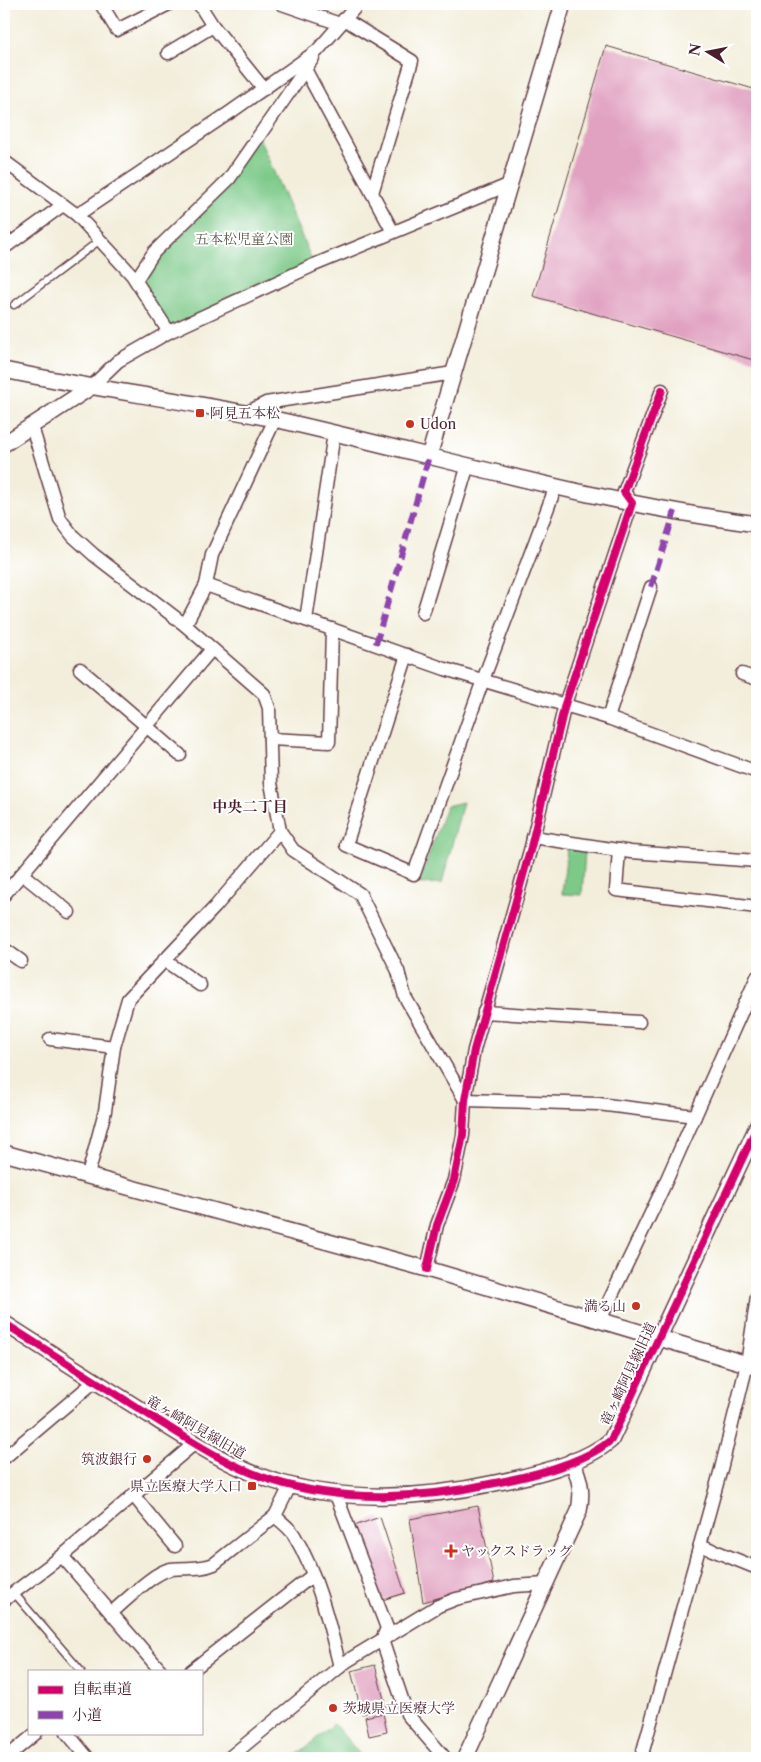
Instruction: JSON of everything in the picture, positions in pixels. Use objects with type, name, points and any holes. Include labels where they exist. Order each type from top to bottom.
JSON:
[{"type":"street","points":[[101,4],[117,30],[169,4]]},
{"type":"street","points":[[199,4],[213,26],[264,89]]},
{"type":"street","points":[[282,4],[342,22],[412,61],[372,193]]},
{"type":"street","points":[[136,280],[154,252],[229,179],[323,44],[358,4]]},
{"type":"street","points":[[429,456],[563,4]]},
{"type":"street","points":[[168,53],[213,26]]},
{"type":"street","points":[[77,215],[264,89],[318,51],[323,44]]},
{"type":"street","points":[[305,69],[393,232]]},
{"type":"street","points":[[4,161],[77,215],[136,280],[169,332]]},
{"type":"street","points":[[4,444],[91,387],[118,360],[169,332],[314,265],[508,185]]},
{"type":"street","points":[[4,248],[63,205]]},
{"type":"street","points":[[4,370],[91,387],[164,397],[246,413],[632,503],[710,518],[757,524]]},
{"type":"street","points":[[246,413],[266,403],[453,373]]},
{"type":"street","points":[[632,503],[624,492],[662,390]]},
{"type":"street","points":[[184,625],[206,585],[212,555],[275,420]]},
{"type":"street","points":[[32,427],[60,519],[73,536],[94,555],[184,625],[264,694],[269,708],[271,783],[280,830],[294,850],[360,894],[398,971],[405,996],[465,1100]]},
{"type":"street","points":[[306,620],[334,433]]},
{"type":"street","points":[[423,613],[468,465]]},
{"type":"street","points":[[407,656],[346,845],[414,874],[483,680],[556,486]]},
{"type":"street","points":[[426,1269],[438,1225],[454,1180],[463,1136],[465,1100],[474,1050],[533,837],[565,704],[632,503]]},
{"type":"street","points":[[206,585],[407,656],[608,718],[757,772]]},
{"type":"street","points":[[608,718],[651,587]]},
{"type":"street","points":[[270,739],[329,742],[332,629]]},
{"type":"street","points":[[4,895],[212,649]]},
{"type":"street","points":[[80,669],[180,755]]},
{"type":"street","points":[[742,674],[757,679]]},
{"type":"street","points":[[88,1175],[104,1111],[114,1047],[128,999],[216,907],[280,830]]},
{"type":"street","points":[[533,837],[619,850],[757,861]]},
{"type":"street","points":[[619,850],[616,890],[757,906]]},
{"type":"street","points":[[22,874],[69,912]]},
{"type":"street","points":[[4,949],[21,961]]},
{"type":"street","points":[[164,960],[200,986]]},
{"type":"street","points":[[600,1320],[757,977]]},
{"type":"street","points":[[484,1012],[639,1022]]},
{"type":"street","points":[[50,1039],[114,1047]]},
{"type":"street","points":[[465,1100],[598,1104],[695,1116]]},
{"type":"street","name":"竜ヶ崎阿見線旧道","points":[[4,1323],[195,1443],[249,1472],[290,1486],[335,1492],[388,1495],[434,1494],[502,1482],[572,1461],[592,1453],[611,1440],[757,1127]]},
{"type":"street","points":[[4,1153],[426,1269],[752,1366]]},
{"type":"street","points":[[641,1758],[752,1366],[757,1296]]},
{"type":"street","points":[[4,1458],[95,1381]]},
{"type":"street","points":[[9,1596],[62,1556],[195,1443]]},
{"type":"street","points":[[465,1758],[546,1584],[581,1503],[581,1482],[572,1461]]},
{"type":"street","points":[[111,1613],[157,1575],[170,1569],[204,1568],[214,1564],[275,1516],[290,1486]]},
{"type":"street","points":[[335,1492],[388,1628],[382,1640],[407,1714],[445,1758]]},
{"type":"street","points":[[133,1495],[175,1546]]},
{"type":"street","points":[[275,1516],[294,1534],[313,1575],[330,1627],[340,1667]]},
{"type":"street","points":[[700,1545],[757,1568]]},
{"type":"street","points":[[62,1556],[160,1670]]},
{"type":"street","points":[[192,1670],[313,1575]]},
{"type":"street","points":[[229,1758],[340,1667],[438,1606],[456,1599],[514,1586],[546,1584]]},
{"type":"street","points":[[6,1758],[35,1734]]},
{"type":"street","points":[[68,1734],[88,1758]]},
{"type":"lane","points":[[14,305],[100,240]]},
{"type":"lane","points":[[9,1596],[80,1670]]},
{"type":"green space","name":"五本松児童公園","points":[[258,135],[314,265],[169,332],[136,280],[229,179]]},
{"type":"green space","points":[[463,802],[442,883],[419,884],[446,806]]},
{"type":"green space","points":[[567,848],[585,851],[582,895],[562,894]]},
{"type":"green space","points":[[334,1724],[363,1758],[293,1758]]},
{"type":"building","points":[[606,46],[757,90],[757,361],[533,296]]},
{"type":"building","name":"ヤックスドラッグ","points":[[478,1506],[494,1583],[423,1602],[410,1519]]},
{"type":"building","points":[[380,1517],[405,1593],[379,1601],[354,1526]]},
{"type":"building","points":[[375,1665],[386,1707],[362,1714],[351,1671]]},
{"type":"building","points":[[383,1713],[387,1732],[369,1736],[365,1717]]},
{"type":"marked path","points":[[376,644],[429,456]]},
{"type":"marked path","points":[[651,587],[675,511]]},
{"type":"cycle path","points":[[427,1269],[437,1225],[454,1180],[463,1135],[465,1100],[474,1050],[531,847],[565,704],[632,503],[624,492],[662,390]]},
{"type":"cycle path","points":[[4,1323],[196,1444],[240,1468],[271,1480],[326,1492],[383,1496],[440,1493],[540,1473],[586,1456],[611,1440],[757,1127]]},
{"type":"place","name":"阿見五本松","points":[[200,413]]},
{"type":"place","name":"Udon","points":[[410,424]]},
{"type":"place","name":"満る山","points":[[636,1306]]},
{"type":"place","name":"筑波銀行","points":[[147,1459]]},
{"type":"place","name":"県立医療大学入口","points":[[252,1486]]},
{"type":"place","name":"ヤックスドラッグ","points":[[451,1551]]},
{"type":"place","name":"茨城県立医療大学","points":[[333,1708]]},
{"type":"district","name":"中央二丁目","points":[[250,806]]}]
